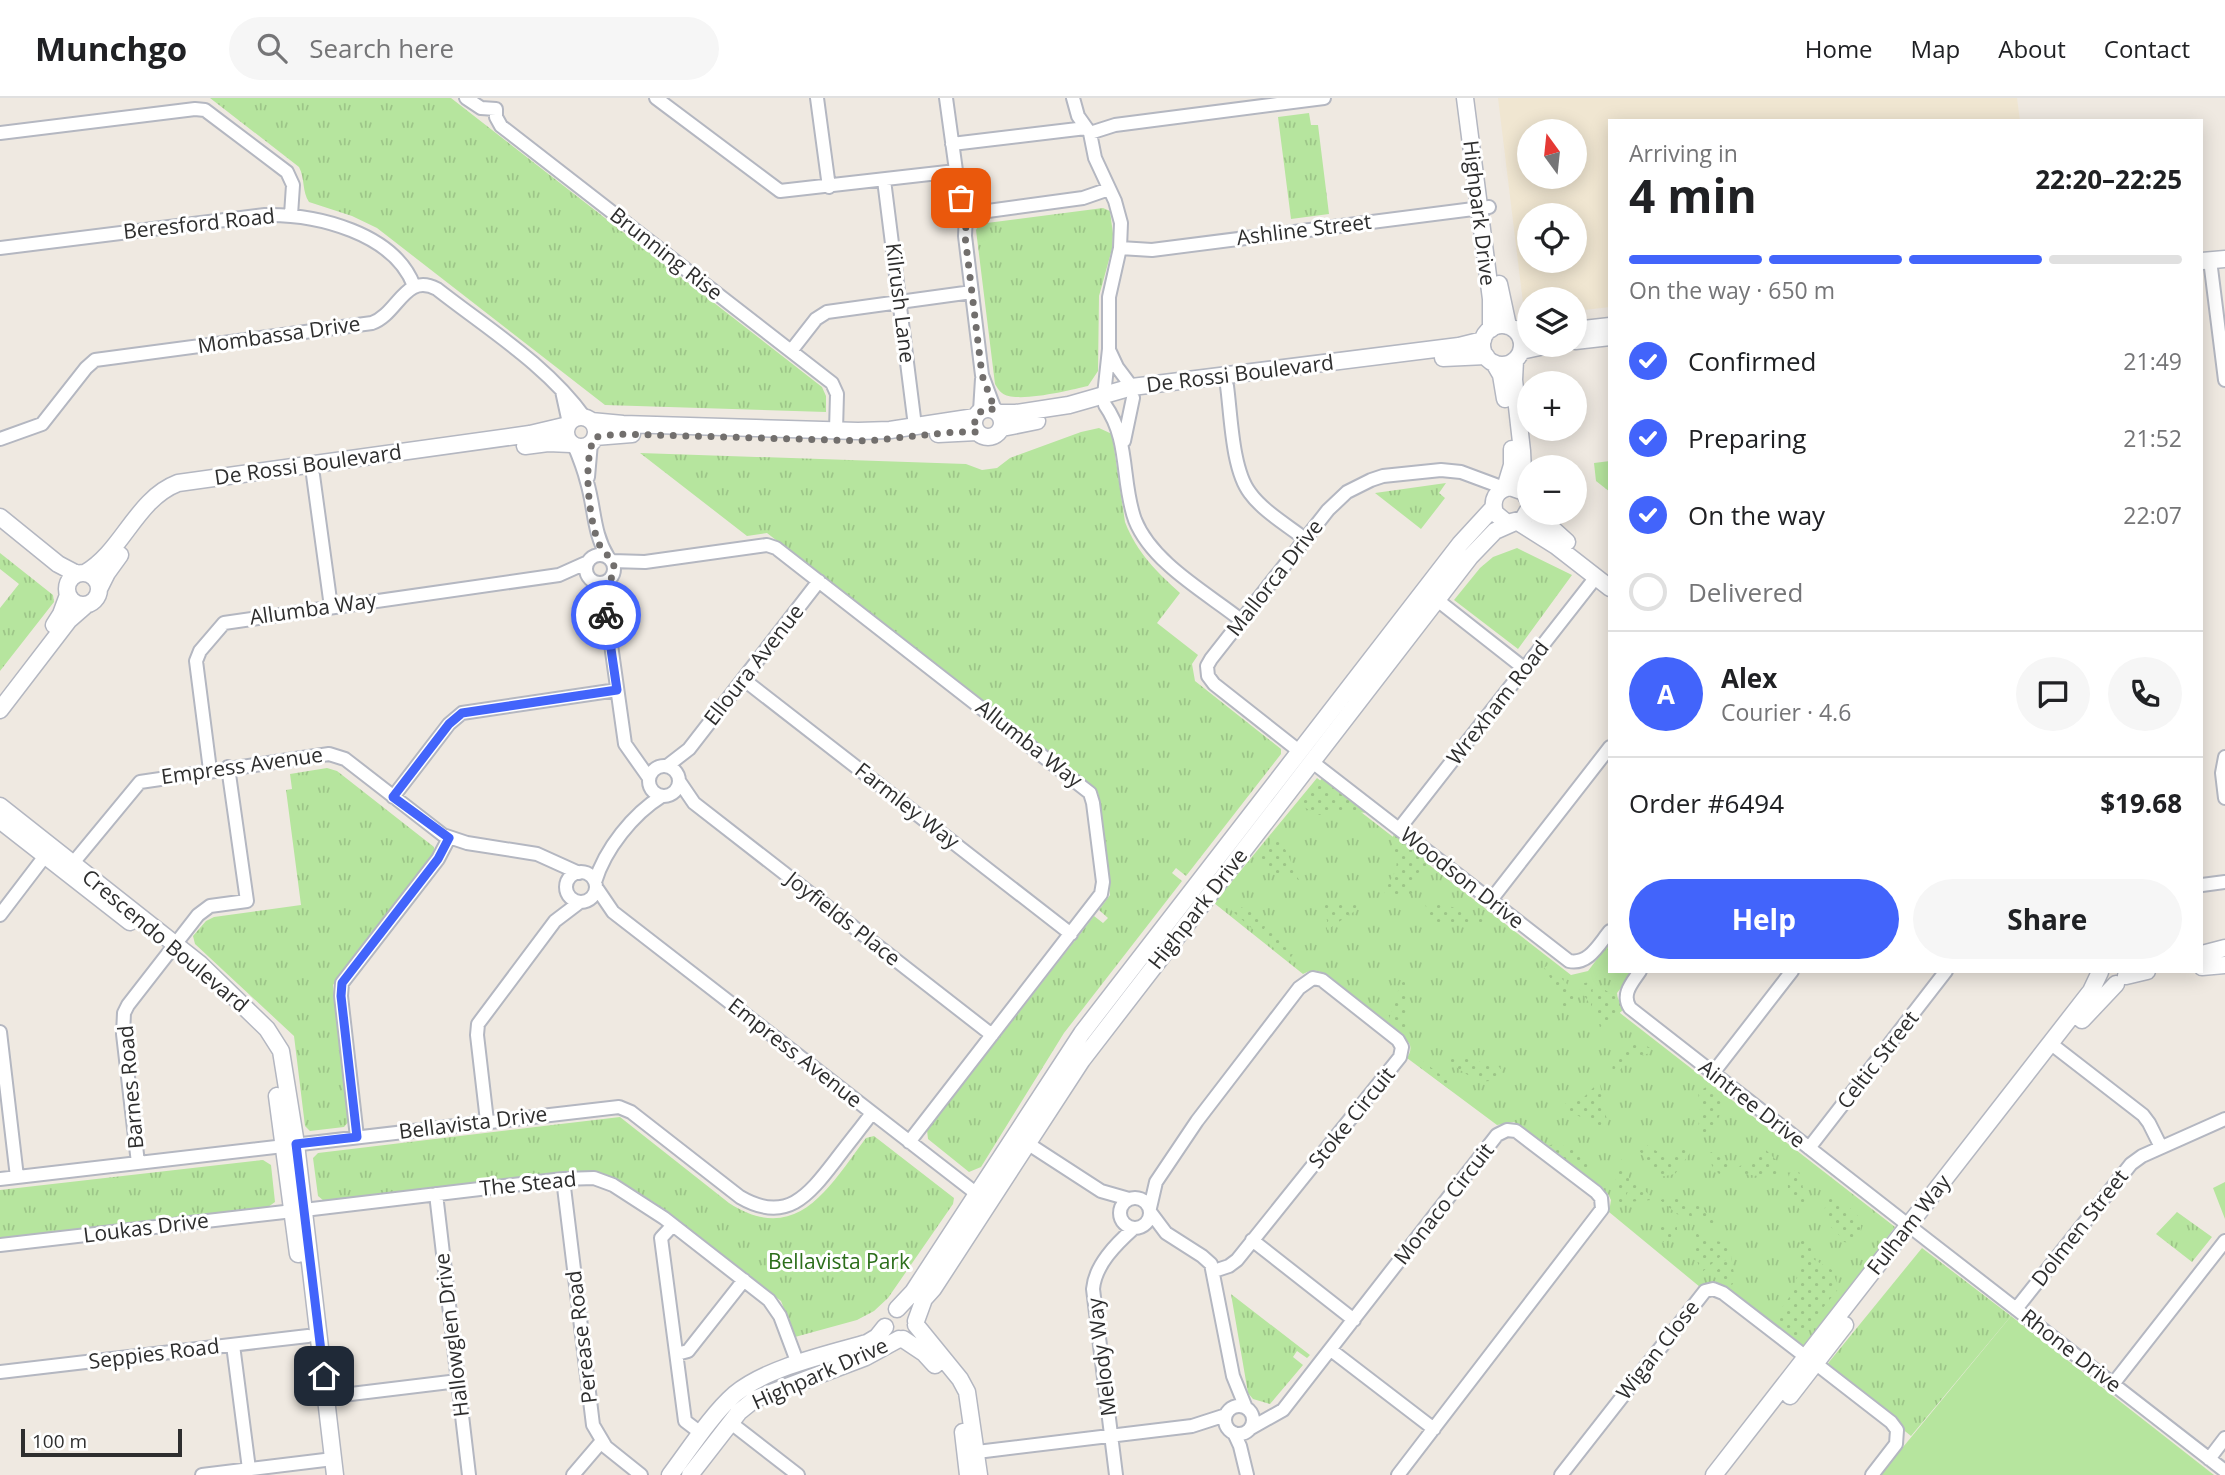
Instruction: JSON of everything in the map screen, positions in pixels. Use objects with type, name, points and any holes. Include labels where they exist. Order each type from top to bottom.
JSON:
[{"type":"street","name":"Brunning Rise","points":[[466,98],[481,108],[499,104],[496,117],[501,126],[834,386],[837,394],[836,430]]},
{"type":"street","points":[[656,98],[773,188],[788,192],[956,171]]},
{"type":"street","points":[[817,98],[829,187]]},
{"type":"street","points":[[946,98],[959,194],[967,214],[965,236],[988,419]]},
{"type":"street","points":[[1073,98],[1078,116],[1088,130],[1095,158],[1119,211],[1121,223],[1120,248],[1109,297],[1105,400],[1123,448],[1132,510],[1146,540],[1165,561],[1241,620]]},
{"type":"street","points":[[952,144],[1088,130],[1202,108],[1324,98]]},
{"type":"street","name":"Highpark Drive","points":[[1465,98],[1501,298],[1517,327]]},
{"type":"street","name":"Highpark Drive","points":[[898,1309],[983,1198],[1021,1139],[1082,1060],[1460,544],[1483,522],[1499,496],[1512,465],[1511,445],[1503,382],[1488,347],[1491,299],[1475,98]]},
{"type":"street","points":[[0,133],[205,110],[287,172],[293,185],[291,215]]},
{"type":"street","name":"Kilrush Lane","points":[[884,180],[915,426]]},
{"type":"street","points":[[967,214],[1083,198],[1109,189]]},
{"type":"street","name":"Ashline Street","points":[[1120,248],[1152,250],[1484,207]]},
{"type":"street","name":"Beresford Road","points":[[0,248],[265,215],[291,215],[334,224],[375,243],[403,264],[414,286]]},
{"type":"street","points":[[2215,258],[2225,380]]},
{"type":"street","points":[[414,286],[427,285],[437,289],[547,374],[562,390],[583,428],[595,530],[610,559],[612,577],[606,609],[625,744],[654,792],[665,796]]},
{"type":"street","name":"Mombassa Drive","points":[[0,439],[42,424],[95,360],[373,323],[387,315],[407,290],[414,286]]},
{"type":"street","points":[[791,351],[816,319],[827,312],[972,292]]},
{"type":"street","points":[[1517,330],[1502,325],[1488,347],[1505,365],[1517,357]]},
{"type":"street","points":[[1587,329],[1608,326]]},
{"type":"street","points":[[1587,340],[1608,337]]},
{"type":"street","name":"De Rossi Boulevard","points":[[81,574],[98,566],[107,557],[155,497],[178,484],[539,433],[623,424],[876,431],[988,419],[1074,415],[1105,400],[1132,393],[1459,346],[1488,347]]},
{"type":"street","name":"De Rossi Boulevard","points":[[1132,393],[1227,386],[1435,359],[1488,347]]},
{"type":"street","points":[[1109,349],[1116,367],[1132,393],[1123,448]]},
{"type":"street","points":[[1518,357],[1514,380],[1523,455]]},
{"type":"street","points":[[1227,386],[1243,482],[1257,502],[1305,539]]},
{"type":"street","name":"De Rossi Boulevard","points":[[583,428],[618,434],[867,441],[954,432],[988,419]]},
{"type":"street","points":[[583,428],[566,435],[573,445],[588,484]]},
{"type":"street","points":[[0,429],[19,431]]},
{"type":"street","name":"De Rossi Boulevard","points":[[100,587],[107,573],[160,506],[175,496],[535,444],[573,445]]},
{"type":"street","name":"Mallorca Drive","points":[[1305,756],[1214,684],[1208,676],[1207,666],[1211,659],[1305,539],[1336,501],[1347,492],[1371,480],[1441,470],[1470,475],[1499,496]]},
{"type":"street","points":[[313,475],[331,607]]},
{"type":"street","points":[[1517,489],[1515,487],[1499,496],[1498,518],[1516,523],[1603,576]]},
{"type":"street","points":[[0,517],[58,564],[94,577],[100,587],[96,599],[69,620],[0,710]]},
{"type":"street","name":"Highpark Drive","points":[[1305,756],[1486,539],[1500,528],[1516,523]]},
{"type":"street","points":[[1547,525],[1603,576]]},
{"type":"street","points":[[595,530],[586,571],[606,609]]},
{"type":"street","points":[[0,531],[52,573],[73,602],[85,606]]},
{"type":"street","name":"Allumba Way","points":[[610,559],[645,562],[767,545],[780,550],[1090,793],[1102,890],[1071,934],[909,1142]]},
{"type":"street","points":[[589,560],[599,555],[610,559]]},
{"type":"street","name":"Allumba Way","points":[[559,575],[589,560]]},
{"type":"street","name":"Allumba Way","points":[[612,577],[645,562]]},
{"type":"street","points":[[0,692],[61,614],[69,580],[81,574]]},
{"type":"street","name":"Allumba Way","points":[[210,770],[196,667],[197,656],[217,629],[229,621],[559,575],[591,580]]},
{"type":"street","name":"Wrexham Road","points":[[1399,829],[1525,669],[1603,576]]},
{"type":"street","points":[[591,580],[602,583],[612,577]]},
{"type":"street","name":"Elloura Avenue","points":[[665,766],[689,749],[819,581]]},
{"type":"street","points":[[1436,599],[1525,669]]},
{"type":"street","name":"Farmley Way","points":[[743,679],[1071,934]]},
{"type":"street","points":[[393,797],[449,724],[462,713],[617,690]]},
{"type":"street","name":"Elloura Avenue","points":[[679,778],[689,749]]},
{"type":"street","points":[[1491,900],[1608,750]]},
{"type":"street","name":"Empress Avenue","points":[[69,868],[140,782],[228,767],[335,754],[449,838],[537,854],[581,873]]},
{"type":"street","points":[[555,920],[570,877],[581,873],[607,854],[639,813],[676,790],[679,778],[676,771],[633,756]]},
{"type":"street","name":"Woodson Drive","points":[[1305,756],[1573,962],[1588,958],[1608,933]]},
{"type":"street","points":[[2225,757],[2222,773],[2225,798]]},
{"type":"street","points":[[639,813],[654,770],[665,766]]},
{"type":"street","name":"Barnes Road","points":[[138,1163],[124,1013],[134,995],[204,909],[219,904],[247,901],[228,767]]},
{"type":"street","name":"Joyfields Place","points":[[679,778],[694,803],[992,1035]]},
{"type":"street","name":"Joyfields Place","points":[[665,796],[694,803]]},
{"type":"street","name":"Crescendo Boulevard","points":[[0,806],[69,868],[228,990],[277,1043],[283,1060],[298,1210]]},
{"type":"street","name":"Crescendo Boulevard","points":[[0,820],[49,851]]},
{"type":"street","points":[[357,1137],[341,996],[342,983],[438,859],[449,838]]},
{"type":"street","points":[[0,915],[49,851]]},
{"type":"street","points":[[487,1121],[478,1024],[484,1012],[555,920],[593,896],[607,854]]},
{"type":"street","points":[[547,860],[571,898],[582,902]]},
{"type":"street","points":[[581,873],[589,874],[596,884]]},
{"type":"street","points":[[2203,885],[2225,882]]},
{"type":"street","name":"Empress Avenue","points":[[596,884],[613,912]]},
{"type":"street","name":"Empress Avenue","points":[[582,902],[613,912],[983,1198]]},
{"type":"street","points":[[2203,954],[2225,948]]},
{"type":"street","points":[[2203,967],[2225,965]]},
{"type":"street","name":"Aintree Drive","points":[[1639,973],[1626,993],[1627,1004],[1913,1228]]},
{"type":"street","points":[[1713,1073],[1790,973]]},
{"type":"street","name":"Celtic Street","points":[[1809,1148],[1944,973]]},
{"type":"street","points":[[2100,973],[2104,980],[2123,977]]},
{"type":"street","name":"Fulham Way","points":[[1728,1475],[1811,1360],[2054,1046],[2091,991],[2100,973]]},
{"type":"street","name":"Fulham Way","points":[[2054,1046],[2123,977]]},
{"type":"street","name":"Stoke Circuit","points":[[1131,1199],[1156,1182],[1197,1121],[1299,988],[1313,978],[1322,980],[1393,1035],[1401,1043],[1402,1051],[1393,1067],[1233,1263],[1214,1271]]},
{"type":"street","points":[[0,1032],[17,1177]]},
{"type":"street","points":[[2054,1046],[2143,1115],[2161,1147]]},
{"type":"street","name":"Bellavista Drive","points":[[0,1178],[612,1107],[625,1108],[740,1197],[769,1208],[791,1205],[808,1195],[872,1113]]},
{"type":"street","name":"Dolmen Street","points":[[2017,1309],[2123,1172],[2136,1159],[2225,1119]]},
{"type":"street","name":"Monaco Circuit","points":[[1250,1429],[1283,1410],[1502,1131],[1512,1130],[1596,1192],[1601,1198],[1602,1209],[1398,1475]]},
{"type":"street","points":[[1021,1139],[1101,1191],[1144,1200],[1166,1233]]},
{"type":"street","name":"The Stead","points":[[298,1210],[563,1179],[603,1180],[647,1206],[769,1300],[777,1310],[798,1364]]},
{"type":"street","name":"Perease Road","points":[[563,1179],[591,1416],[602,1441],[641,1475]]},
{"type":"street","name":"Stoke Circuit","points":[[1150,1211],[1156,1182]]},
{"type":"street","points":[[1101,1191],[1125,1224],[1166,1233],[1202,1256],[1214,1271],[1233,1376],[1253,1419],[1246,1469]]},
{"type":"street","name":"Hallowglen Drive","points":[[436,1194],[469,1475]]},
{"type":"street","name":"Highpark Drive","points":[[916,1323],[924,1299],[933,1289],[983,1198]]},
{"type":"street","points":[[1121,1216],[1122,1206],[1131,1199]]},
{"type":"street","points":[[298,1210],[308,1336],[329,1467]]},
{"type":"street","points":[[298,1210],[326,1397],[329,1467]]},
{"type":"street","name":"Loukas Drive","points":[[0,1245],[298,1210]]},
{"type":"street","points":[[1138,1227],[1148,1221],[1150,1211]]},
{"type":"street","name":"Melody Way","points":[[1116,1244],[1121,1216]]},
{"type":"street","points":[[673,1225],[661,1238],[685,1421],[702,1434]]},
{"type":"street","name":"Melody Way","points":[[1116,1475],[1093,1290],[1096,1275],[1116,1244],[1138,1227]]},
{"type":"street","name":"Rhone Drive","points":[[1913,1228],[2225,1471]]},
{"type":"street","points":[[1252,1241],[1354,1320]]},
{"type":"street","points":[[2113,1384],[2225,1241]]},
{"type":"street","points":[[677,1354],[688,1351],[744,1280]]},
{"type":"street","name":"Wigan Close","points":[[1561,1475],[1705,1291],[1713,1289],[1723,1293],[1811,1360]]},
{"type":"street","points":[[968,1475],[971,1453],[967,1392],[911,1313],[898,1309],[889,1313],[885,1327],[890,1335],[923,1353],[956,1393],[971,1453],[979,1475]]},
{"type":"street","points":[[901,1339],[912,1334],[916,1323]]},
{"type":"street","name":"Highpark Drive","points":[[670,1475],[727,1402],[742,1389],[798,1364],[867,1343],[877,1337],[885,1327]]},
{"type":"street","name":"Seppies Road","points":[[0,1372],[308,1336]]},
{"type":"street","name":"Highpark Drive","points":[[690,1475],[747,1404],[764,1394],[866,1357],[901,1339]]},
{"type":"street","points":[[233,1345],[249,1469]]},
{"type":"street","points":[[1331,1350],[1434,1429]]},
{"type":"street","points":[[1811,1360],[1891,1422],[1897,1430],[1896,1444],[1872,1475]]},
{"type":"street","name":"Fulham Way","points":[[1714,1475],[1811,1360]]},
{"type":"street","points":[[1233,1376],[1226,1423],[1246,1469]]},
{"type":"street","points":[[326,1397],[458,1381]]},
{"type":"street","points":[[971,1453],[1192,1426],[1227,1413],[1236,1406],[1276,1414]]},
{"type":"street","points":[[731,1423],[798,1475]]},
{"type":"street","points":[[1192,1426],[1243,1434],[1250,1429]]},
{"type":"street","points":[[2209,1459],[2225,1438]]},
{"type":"street","points":[[573,1475],[602,1441]]},
{"type":"street","points":[[201,1475],[249,1469],[329,1467]]},
{"type":"shaded area","points":[[1498,98],[2017,98],[2020,119],[1608,119],[1608,307],[1587,310],[1587,287],[1521,287],[1519,273],[1587,273],[1587,203],[1517,203],[1517,254]]},
{"type":"green space","points":[[210,98],[451,98],[822,387],[826,396],[826,412],[605,405],[377,228],[352,216],[309,202],[299,167]]},
{"type":"green space","points":[[1309,113],[1311,125],[1318,125],[1329,214],[1291,219],[1278,117]]},
{"type":"green space","points":[[1103,208],[1110,211],[1113,234],[1112,249],[1099,296],[1098,371],[1088,386],[1080,388],[1030,397],[1002,393],[995,384],[976,230],[979,224]]},
{"type":"green space","points":[[1099,428],[1112,434],[1125,522],[1130,533],[1148,561],[1180,593],[1157,623],[1198,655],[1192,664],[1195,681],[1281,749],[1281,754],[1186,876],[1176,868],[1172,873],[1182,881],[1064,1033],[981,1167],[969,1172],[928,1139],[927,1130],[1094,916],[1103,923],[1108,918],[1099,910],[1110,895],[1098,792],[767,533],[747,536],[640,453],[966,464],[982,470],[997,468],[1010,458]]},
{"type":"green space","points":[[1608,461],[1608,490],[1596,481],[1594,463]]},
{"type":"green space","points":[[1446,483],[1439,493],[1445,498],[1421,529],[1375,493]]},
{"type":"green space","points":[[1517,548],[1572,575],[1518,649],[1454,600],[1480,568],[1493,557]]},
{"type":"green space","points":[[0,553],[53,595],[54,602],[0,671],[0,608],[19,584],[0,569]]},
{"type":"green space","points":[[327,768],[337,771],[434,847],[435,854],[333,985],[349,1121],[344,1127],[310,1131],[305,1126],[294,1036],[195,944],[193,936],[206,921],[214,917],[301,905],[286,790],[292,789],[290,774]]},
{"type":"green space","points":[[1323,777],[1368,813],[1341,811],[1319,815],[1300,805]]},
{"type":"green space","points":[[1317,778],[1571,975],[1588,971],[1608,945],[1608,973],[1632,973],[1617,993],[1620,1013],[1895,1227],[1803,1350],[1722,1287],[1700,1287],[1609,1212],[1611,1200],[1608,1194],[1514,1122],[1497,1125],[1407,1058],[1409,1043],[1365,1005],[1318,971],[1303,974],[1214,903]]},
{"type":"green space","points":[[1394,834],[1431,862],[1414,879],[1413,894],[1384,894],[1396,868]]},
{"type":"green space","points":[[1275,837],[1287,852],[1299,880],[1273,872],[1258,860]]},
{"type":"green space","points":[[1424,901],[1452,907],[1488,921],[1489,924],[1435,926]]},
{"type":"green space","points":[[1318,902],[1368,902],[1327,930],[1327,920]]},
{"type":"green space","points":[[1239,906],[1263,918],[1266,925],[1262,933],[1257,933],[1231,910]]},
{"type":"green space","points":[[1274,930],[1292,945],[1295,951],[1291,957],[1284,956],[1265,941],[1270,931]]},
{"type":"green space","points":[[1548,965],[1579,996],[1567,1009],[1563,1008],[1558,990],[1544,968]]},
{"type":"green space","points":[[1403,976],[1405,983],[1410,1041],[1388,1022]]},
{"type":"green space","points":[[1593,981],[1592,1006],[1592,1007],[1577,985]]},
{"type":"green space","points":[[1597,985],[1618,998],[1623,1010],[1601,1032],[1598,1019]]},
{"type":"green space","points":[[1627,1043],[1645,1045],[1650,1048],[1650,1053],[1626,1060],[1619,1072],[1613,1075],[1616,1057]]},
{"type":"green space","points":[[1452,1057],[1499,1067],[1502,1070],[1501,1076],[1494,1080],[1481,1081],[1449,1062]]},
{"type":"green space","points":[[1420,1061],[1447,1080],[1449,1089],[1418,1065]]},
{"type":"green space","points":[[1596,1085],[1600,1085],[1608,1126],[1606,1128],[1595,1125],[1562,1105],[1584,1097]]},
{"type":"green space","points":[[1708,1086],[1721,1098],[1721,1111],[1711,1128],[1701,1135],[1698,1131],[1698,1092]]},
{"type":"green space","name":"Bellavista Park","points":[[620,1117],[729,1203],[753,1215],[774,1218],[792,1215],[809,1205],[839,1175],[866,1138],[874,1136],[954,1198],[953,1204],[888,1298],[874,1311],[857,1320],[795,1337],[781,1301],[655,1203],[620,1181],[602,1174],[579,1171],[324,1201],[318,1196],[313,1158],[318,1153]]},
{"type":"green space","points":[[1555,1143],[1573,1149],[1587,1162],[1589,1179],[1547,1147]]},
{"type":"green space","points":[[1645,1144],[1663,1155],[1683,1147],[1688,1148],[1690,1153],[1675,1174],[1660,1177],[1655,1174],[1639,1150],[1641,1145]]},
{"type":"green space","points":[[1762,1149],[1777,1161],[1777,1177],[1738,1173],[1735,1170]]},
{"type":"green space","points":[[1711,1152],[1733,1167],[1719,1174],[1712,1166],[1709,1154]]},
{"type":"green space","points":[[1622,1159],[1628,1171],[1629,1182],[1621,1205],[1615,1182]]},
{"type":"green space","points":[[263,1160],[271,1165],[275,1202],[268,1207],[0,1239],[0,1190]]},
{"type":"green space","points":[[1791,1168],[1801,1175],[1805,1202],[1802,1212],[1789,1192]]},
{"type":"green space","points":[[1633,1178],[1652,1198],[1651,1200],[1628,1202]]},
{"type":"green space","points":[[2225,1182],[2225,1219],[2213,1188]]},
{"type":"green space","points":[[1676,1195],[1690,1207],[1693,1227],[1660,1200]]},
{"type":"green space","points":[[1830,1198],[1852,1209],[1859,1218],[1861,1227],[1855,1244],[1844,1242],[1826,1221],[1826,1202]]},
{"type":"green space","points":[[1700,1203],[1706,1213],[1717,1220],[1716,1227],[1707,1226],[1701,1221],[1695,1204]]},
{"type":"green space","points":[[2177,1212],[2212,1237],[2192,1262],[2156,1234]]},
{"type":"green space","points":[[1671,1223],[1677,1225],[1677,1231],[1668,1241],[1663,1242],[1658,1227]]},
{"type":"green space","points":[[1693,1231],[1704,1238],[1734,1245],[1701,1273],[1693,1248]]},
{"type":"green space","points":[[1807,1237],[1810,1240],[1813,1259],[1832,1270],[1839,1288],[1796,1341],[1768,1320],[1785,1305],[1795,1285],[1800,1240]]},
{"type":"green space","points":[[1922,1248],[2011,1316],[1911,1436],[1825,1367]]},
{"type":"green space","points":[[1731,1256],[1735,1280],[1732,1285],[1728,1282],[1725,1285],[1713,1275]]},
{"type":"green space","points":[[1231,1294],[1310,1355],[1307,1358],[1297,1351],[1293,1357],[1303,1365],[1270,1404],[1253,1399],[1248,1393]]},
{"type":"green space","points":[[2011,1316],[2214,1475],[1880,1475]]},
{"type":"way so far","points":[[606,615],[607,591],[614,565],[600,544],[595,530],[588,484],[591,443],[595,437],[618,434],[867,441],[977,432],[974,421],[977,414],[987,408],[995,410],[982,375],[965,236],[967,214],[961,198]]},
{"type":"route","points":[[324,1376],[296,1144],[357,1137],[341,996],[342,983],[438,859],[449,838],[393,797],[454,718],[466,711],[617,690],[606,615]]}]
